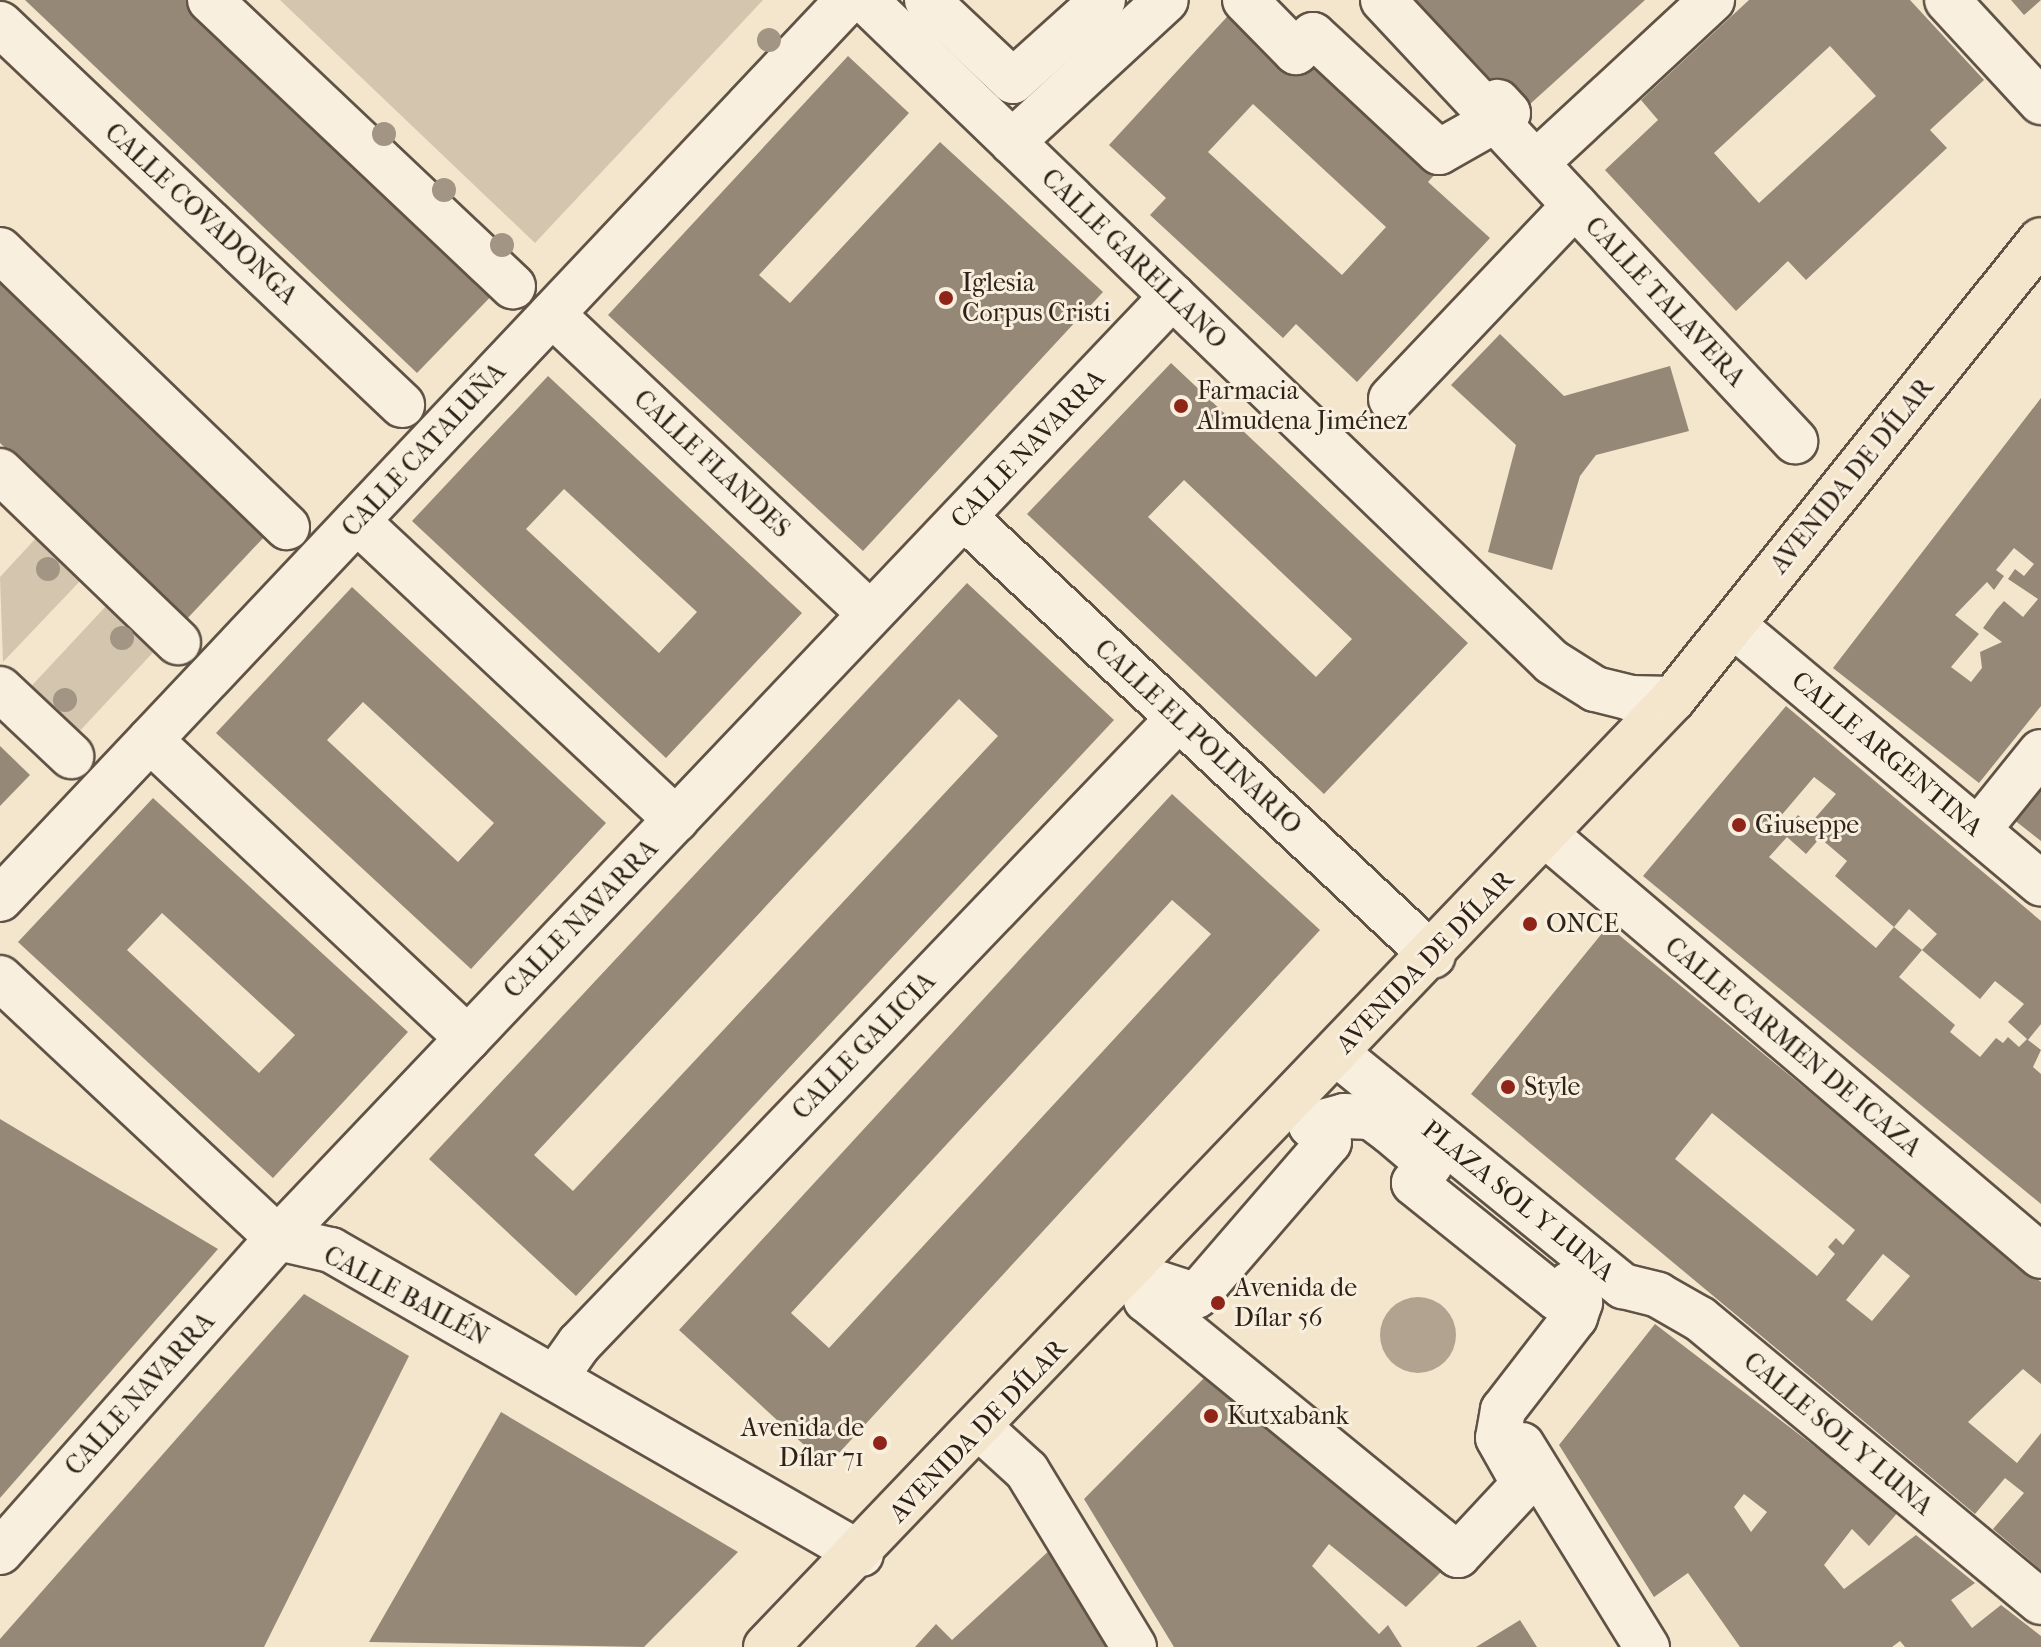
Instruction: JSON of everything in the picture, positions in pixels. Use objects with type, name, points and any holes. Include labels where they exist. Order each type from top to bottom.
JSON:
[{"type":"main road","name":"AVENIDA DE DÍLAR","points":[[766,1647],[981,1429],[1336,1053],[1547,836],[1673,699],[2041,240]]},
{"type":"street","points":[[210,0],[513,287]]},
{"type":"street","name":"CALLE CATALUÑA","points":[[0,899],[848,0]]},
{"type":"street","name":"CALLE GARELLANO","points":[[865,0],[1552,662],[1595,689],[1630,698],[1673,699]]},
{"type":"street","points":[[937,6],[1013,81],[1103,0]]},
{"type":"street","points":[[1012,142],[1166,0]]},
{"type":"street","points":[[1245,0],[1296,52],[1313,35],[1439,152],[1508,113],[1404,0]]},
{"type":"street","name":"CALLE TALAVERA","points":[[1383,0],[1795,441]]},
{"type":"street","points":[[1536,163],[1712,0]]},
{"type":"street","points":[[1947,0],[2041,102]]},
{"type":"street","name":"CALLE COVADONGA","points":[[0,24],[402,405]]},
{"type":"street","points":[[1391,399],[1575,205]]},
{"type":"street","points":[[0,250],[287,527]]},
{"type":"street","name":"CALLE NAVARRA","points":[[0,1552],[278,1238],[1173,296]]},
{"type":"street","name":"CALLE FLANDES","points":[[552,314],[870,614]]},
{"type":"street","points":[[0,471],[178,642]]},
{"type":"street","name":"CALLE EL POLINARIO","points":[[964,517],[1433,956]]},
{"type":"street","points":[[357,521],[676,820]]},
{"type":"street","name":"CALLE ARGENTINA","points":[[1733,625],[2041,883]]},
{"type":"street","points":[[0,689],[71,756]]},
{"type":"street","name":"CALLE GALICIA","points":[[555,1378],[579,1344],[1178,719]]},
{"type":"street","points":[[150,740],[468,1039]]},
{"type":"street","points":[[1978,830],[2041,752]]},
{"type":"street","name":"CALLE CARMEN DE ICAZA","points":[[1547,836],[2041,1256]]},
{"type":"street","points":[[0,978],[278,1238]]},
{"type":"street","name":"PLAZA SOL Y LUNA","points":[[1336,1053],[1623,1286],[1521,1414],[1522,1447],[1647,1647]]},
{"type":"street","name":"PLAZA SOL Y LUNA","points":[[1344,1116],[1371,1117],[1391,1132],[1430,1165],[1414,1183],[1557,1298],[1570,1284],[1580,1302],[1575,1317],[1503,1410],[1498,1438],[1524,1484],[1458,1555],[1146,1300],[1160,1284],[1196,1296],[1329,1142],[1311,1125],[1344,1116]]},
{"type":"street","name":"CALLE BAILÉN","points":[[278,1238],[331,1250],[861,1554]]},
{"type":"street","name":"CALLE SOL Y LUNA","points":[[1623,1286],[1658,1295],[1700,1319],[2041,1602]]},
{"type":"street","points":[[981,1429],[1027,1471],[1134,1647]]},
{"type":"shaded area","points":[[280,0],[763,0],[535,243]]},
{"type":"shaded area","points":[[37,537],[82,579],[3,662],[0,577]]},
{"type":"shaded area","points":[[108,604],[156,649],[78,733],[30,688]]},
{"type":"shaded area","points":[[1411,1297],[1425,1297],[1439,1303],[1450,1314],[1456,1335],[1453,1350],[1445,1362],[1425,1373],[1411,1373],[1397,1367],[1386,1356],[1380,1342],[1380,1328],[1386,1314],[1397,1303]]},
{"type":"building","points":[[25,0],[198,0],[499,288],[417,373]]},
{"type":"building","points":[[1413,0],[1645,0],[1518,115]]},
{"type":"building","points":[[1749,0],[1910,0],[1984,80],[1930,130],[1947,148],[1806,280],[1788,261],[1736,311],[1605,170],[1658,120],[1641,100]],"holes":[[[1830,46],[1876,96],[1759,203],[1714,153]]]},
{"type":"building","points":[[2011,0],[2041,0],[2024,15]]},
{"type":"building","points":[[1237,6],[1312,41],[1445,163],[1428,182],[1490,238],[1357,382],[1296,324],[1283,338],[1150,215],[1166,198],[1109,145]],"holes":[[[1253,104],[1386,227],[1342,275],[1208,152]]]},
{"type":"building","name":"Iglesia Corpus Cristi","points":[[848,56],[909,113],[759,275],[790,303],[940,142],[1103,292],[863,551],[608,315]]},
{"type":"building","points":[[0,283],[266,535],[184,622],[0,443]]},
{"type":"building","points":[[1500,334],[1564,396],[1670,366],[1689,431],[1596,455],[1580,476],[1552,570],[1488,552],[1516,445],[1451,385]]},
{"type":"building","points":[[1171,363],[1468,643],[1324,794],[1027,514]],"holes":[[[1184,480],[1352,639],[1316,677],[1148,517]]]},
{"type":"building","points":[[548,376],[802,613],[666,758],[412,521]],"holes":[[[564,489],[697,612],[659,653],[526,529]]]},
{"type":"building","points":[[2041,398],[2041,706],[1979,783],[1833,668]],"holes":[[[2014,548],[2034,564],[2024,576],[2015,569],[2008,579],[2038,599],[2023,617],[2004,601],[1996,610],[1983,628],[2002,642],[1980,652],[1982,668],[1971,682],[1951,667],[1979,634],[1955,615],[1987,582],[1994,590],[2004,576],[1996,570]]]},
{"type":"building","points":[[967,583],[1114,720],[576,1296],[429,1159]],"holes":[[[959,699],[998,736],[573,1191],[534,1155]]]},
{"type":"building","points":[[352,587],[606,823],[471,969],[216,733]],"holes":[[[363,702],[494,823],[458,862],[327,740]]]},
{"type":"building","points":[[1786,706],[2041,921],[2041,1024],[2028,1040],[2041,1050],[2033,1067],[2041,1074],[2041,1204],[1643,876]],"holes":[[[1814,777],[1836,794],[1809,825],[1798,815],[1783,833],[1773,825]],[[1787,837],[1806,854],[1820,838],[1847,861],[1835,876],[1894,927],[1876,948],[1769,857]],[[1909,909],[1937,934],[1922,950],[1894,927]],[[1922,950],[1980,999],[1995,981],[2024,1004],[2008,1022],[2027,1039],[2019,1047],[2008,1037],[2003,1043],[1996,1038],[1980,1057],[1950,1032],[1955,1025],[1899,977]]]},
{"type":"building","points":[[0,746],[30,775],[0,806]]},
{"type":"building","points":[[2041,783],[2041,841],[2013,819]]},
{"type":"building","points":[[1172,794],[1320,930],[827,1466],[679,1330]],"holes":[[[1172,900],[1211,934],[829,1348],[791,1313]]]},
{"type":"building","points":[[153,798],[408,1032],[273,1178],[18,942]],"holes":[[[162,913],[295,1035],[259,1073],[127,950]]]},
{"type":"building","points":[[1608,926],[2041,1282],[2041,1384],[2023,1369],[1968,1422],[2017,1463],[2041,1433],[2041,1570],[1993,1529],[2024,1493],[2005,1478],[1975,1514],[1471,1094]],"holes":[[[1712,1113],[1855,1230],[1843,1245],[1836,1238],[1828,1247],[1835,1254],[1817,1276],[1675,1159]],[[1883,1254],[1910,1276],[1872,1321],[1846,1300]]]},
{"type":"building","points":[[0,1119],[218,1249],[0,1498]]},
{"type":"building","points":[[304,1294],[409,1356],[264,1647],[0,1647],[0,1639]]},
{"type":"building","points":[[1655,1324],[1899,1511],[1869,1546],[1852,1529],[1824,1565],[1844,1589],[1916,1535],[1975,1583],[1951,1600],[1972,1628],[2001,1605],[2041,1636],[2041,1647],[1905,1647],[1900,1641],[1892,1647],[1740,1647],[1688,1573],[1654,1597],[1559,1445]],"holes":[[[1744,1494],[1767,1512],[1751,1532],[1734,1507]]]},
{"type":"building","points":[[1220,1362],[1458,1555],[1406,1607],[1329,1544],[1312,1566],[1379,1634],[1388,1625],[1402,1647],[1174,1647],[1084,1499]]},
{"type":"building","points":[[501,1412],[738,1552],[644,1647],[369,1642]]},
{"type":"building","points":[[1051,1549],[1111,1647],[915,1647],[936,1624],[952,1640]]},
{"type":"building","points":[[1520,1620],[1537,1647],[1476,1647]]},
{"type":"place","name":"Iglesia Corpus Cristi","points":[[946,298]]},
{"type":"place","name":"Farmacia Almudena Jiménez","points":[[1181,406]]},
{"type":"place","name":"Giuseppe","points":[[1739,825]]},
{"type":"place","name":"ONCE","points":[[1530,924]]},
{"type":"place","name":"Style","points":[[1508,1087]]},
{"type":"place","name":"Avenida de Dílar 56","points":[[1218,1303]]},
{"type":"place","name":"Kutxabank","points":[[1211,1416]]},
{"type":"place","name":"Avenida de Dílar 71","points":[[880,1443]]}]
